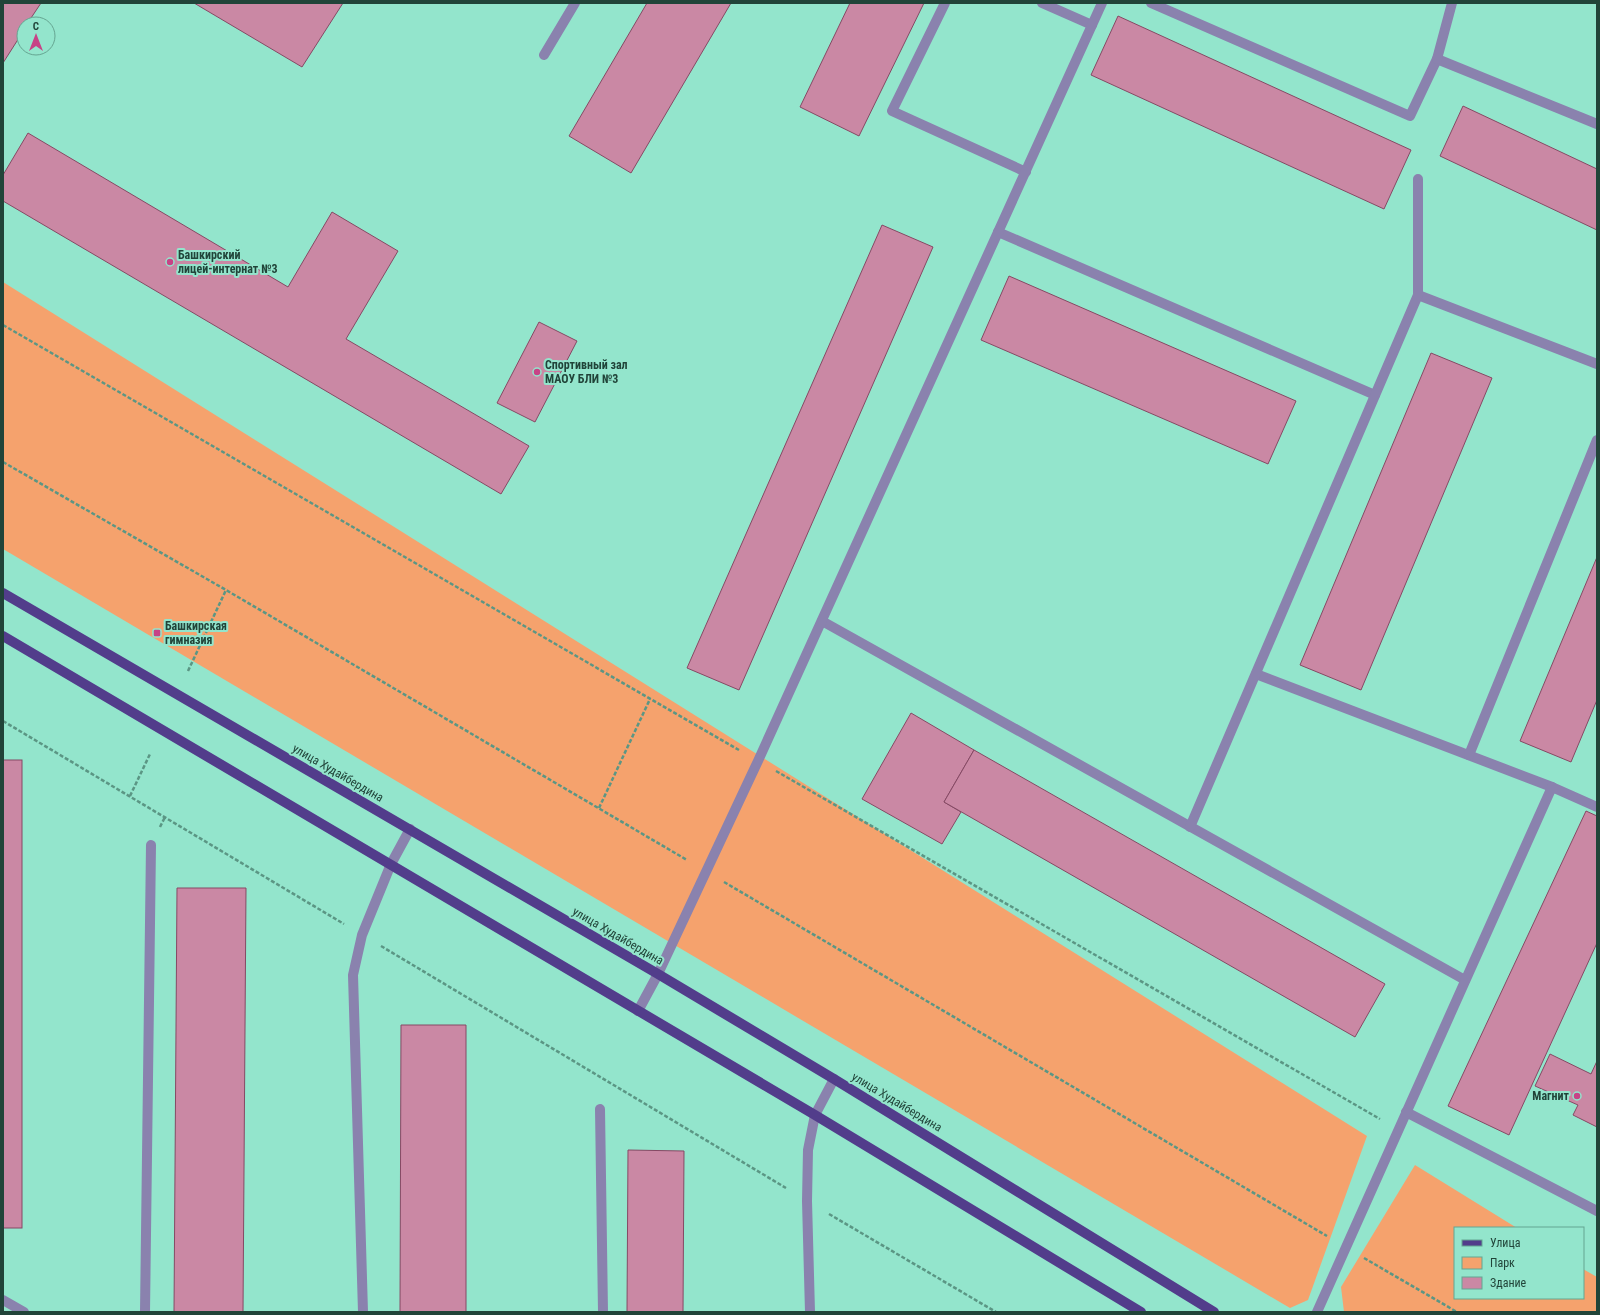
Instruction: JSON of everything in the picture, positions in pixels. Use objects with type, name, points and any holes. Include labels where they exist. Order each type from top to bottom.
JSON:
[{"type":"main road","name":"улица Худайбердина","points":[[3,592],[658,974],[834,1079],[1214,1312]]},
{"type":"main road","points":[[3,636],[815,1115],[1141,1312]]},
{"type":"lane","points":[[544,55],[575,3]]},
{"type":"lane","points":[[945,3],[892,111],[1026,172]]},
{"type":"lane","points":[[1042,3],[1092,25]]},
{"type":"lane","points":[[638,1011],[658,974],[822,621],[1102,3]]},
{"type":"lane","points":[[1151,3],[1410,116],[1437,59],[1452,3]]},
{"type":"lane","points":[[1437,59],[1597,124]]},
{"type":"lane","points":[[1190,827],[1418,295],[1418,179]]},
{"type":"lane","points":[[998,232],[1375,395]]},
{"type":"lane","points":[[1418,295],[1597,364]]},
{"type":"lane","points":[[1469,755],[1597,440]]},
{"type":"lane","points":[[822,621],[1465,980]]},
{"type":"lane","points":[[1256,674],[1552,787],[1597,807]]},
{"type":"lane","points":[[1317,1312],[1552,787]]},
{"type":"lane","points":[[363,1312],[353,975],[362,934],[391,864],[410,829]]},
{"type":"lane","points":[[145,1312],[151,845]]},
{"type":"lane","points":[[810,1312],[807,1201],[808,1150],[815,1115],[834,1079]]},
{"type":"lane","points":[[600,1109],[603,1312]]},
{"type":"lane","points":[[1406,1112],[1597,1211]]},
{"type":"lane","points":[[3,1300],[24,1312]]},
{"type":"path","points":[[3,325],[1398,1130]]},
{"type":"path","points":[[3,462],[226,590],[599,808],[1457,1312]]},
{"type":"path","points":[[188,671],[226,590]]},
{"type":"path","points":[[599,808],[650,699]]},
{"type":"path","points":[[3,720],[807,1201],[996,1312]]},
{"type":"path","points":[[130,796],[150,754]]},
{"type":"green space","points":[[3,282],[1367,1136],[1308,1300],[1290,1308],[3,549]]},
{"type":"green space","points":[[1415,1165],[1515,1227],[1454,1227],[1454,1299],[1584,1299],[1584,1270],[1597,1277],[1597,1312],[1344,1312],[1341,1287]]},
{"type":"building","points":[[3,3],[41,3],[32,16],[16,16],[16,43],[3,63]]},
{"type":"building","points":[[194,3],[343,3],[302,67]]},
{"type":"building","points":[[647,3],[731,3],[631,173],[569,136]]},
{"type":"building","points":[[850,3],[924,3],[859,136],[800,107]]},
{"type":"building","points":[[1118,16],[1411,150],[1384,209],[1091,75]]},
{"type":"building","points":[[1463,106],[1597,169],[1597,230],[1440,156]]},
{"type":"building","points":[[28,133],[288,287],[332,212],[398,251],[346,339],[529,446],[501,494],[3,201],[3,175]]},
{"type":"building","points":[[882,225],[933,247],[739,690],[687,668]]},
{"type":"building","points":[[1009,276],[1296,401],[1268,464],[981,340]]},
{"type":"building","name":"Спортивный зал МАОУ БЛИ №3","points":[[539,322],[577,341],[535,422],[497,403]]},
{"type":"building","points":[[1431,353],[1492,378],[1361,690],[1300,665]]},
{"type":"building","points":[[1597,557],[1597,700],[1571,762],[1520,741]]},
{"type":"building","points":[[911,713],[974,750],[944,802],[961,812],[942,844],[862,799]]},
{"type":"building","points":[[974,750],[1385,984],[1355,1037],[944,802]]},
{"type":"building","points":[[3,760],[22,760],[22,1228],[3,1228]]},
{"type":"building","points":[[1586,811],[1597,816],[1597,943],[1509,1135],[1448,1106]]},
{"type":"building","points":[[177,888],[246,888],[243,1312],[174,1312]]},
{"type":"building","points":[[401,1025],[466,1025],[466,1312],[400,1312]]},
{"type":"building","name":"Магнит","points":[[1550,1054],[1591,1074],[1597,1061],[1597,1127],[1573,1115],[1578,1105],[1535,1086]]},
{"type":"building","points":[[628,1150],[684,1151],[683,1312],[627,1312]]},
{"type":"place","name":"Башкирский лицей-интернат №3","points":[[170,262]]},
{"type":"place","name":"Спортивный зал МАОУ БЛИ №3","points":[[537,372]]},
{"type":"place","name":"Башкирская гимназия","points":[[157,633]]},
{"type":"place","name":"Магнит","points":[[1577,1096]]}]
